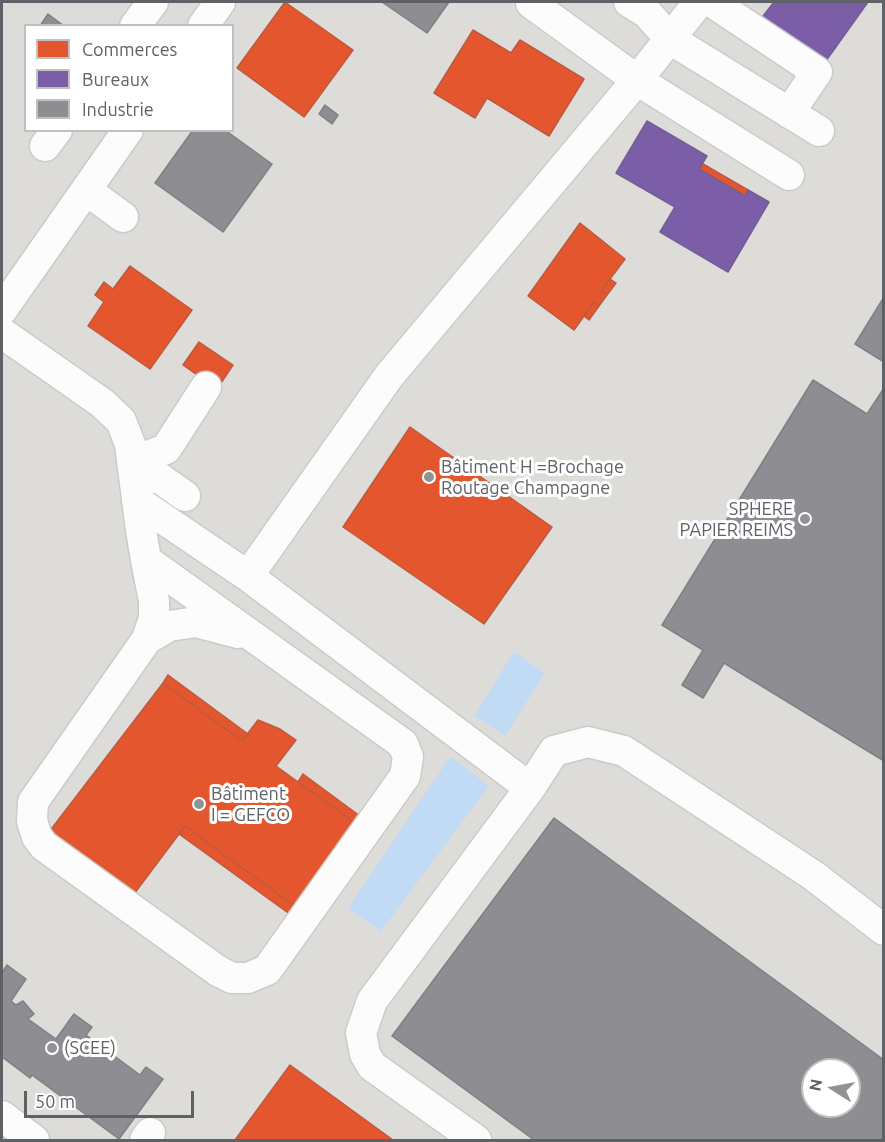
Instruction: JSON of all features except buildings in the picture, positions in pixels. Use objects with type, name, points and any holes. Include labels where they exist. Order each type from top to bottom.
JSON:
[{"type":"street","points":[[136,24],[153,2]]},
{"type":"street","points":[[204,24],[220,2]]},
{"type":"street","points":[[532,2],[637,80],[789,175]]},
{"type":"street","points":[[629,2],[647,13],[670,39],[819,130]]},
{"type":"street","points":[[248,576],[389,376],[637,80],[699,2]]},
{"type":"street","points":[[712,2],[817,72],[789,113]]},
{"type":"street","points":[[2,310],[127,132]]},
{"type":"street","points":[[86,190],[123,217]]},
{"type":"street","points":[[2,333],[102,403],[121,422],[133,472],[146,560],[154,602],[153,618],[147,639],[33,802],[32,821],[37,837],[53,853],[218,971],[232,978],[248,978],[267,970],[405,776],[408,757],[403,744],[146,560]]},
{"type":"street","points":[[133,472],[166,449],[199,383]]},
{"type":"street","points":[[133,472],[248,576],[530,788]]},
{"type":"street","points":[[133,472],[158,477],[185,496]]},
{"type":"street","points":[[147,639],[169,626],[196,622],[252,636]]},
{"type":"street","points":[[476,1140],[372,1066],[365,1054],[361,1033],[372,1001],[530,788],[554,751],[588,742],[624,751],[814,876],[884,930]]},
{"type":"street","points":[[2,1116],[34,1140]]},
{"type":"shaded area","points":[[2,2],[883,2],[883,1140],[2,1140]]},
{"type":"water","points":[[514,652],[545,673],[505,736],[474,716]]},
{"type":"water","points":[[453,758],[489,786],[381,931],[348,908],[448,760]]},
{"type":"place","name":"Bâtiment H =Brochage Routage Champagne","points":[[429,477]]},
{"type":"place","name":"SPHERE PAPIER REIMS","points":[[805,519]]},
{"type":"place","name":"Bâtiment I = GEFCO","points":[[199,804]]},
{"type":"place","name":"(SCEE)","points":[[52,1048]]}]
